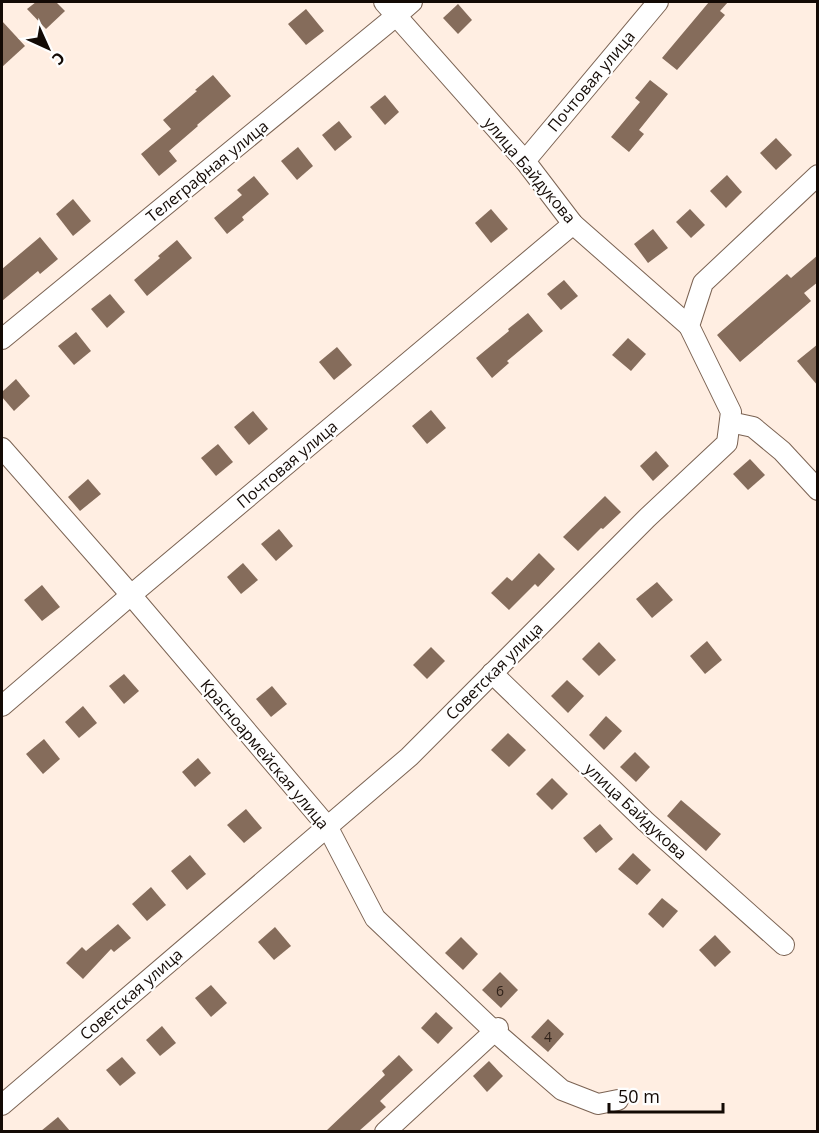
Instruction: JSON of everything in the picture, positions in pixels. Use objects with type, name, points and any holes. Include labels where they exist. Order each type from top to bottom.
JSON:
[{"type":"street","name":"Телеграфная улица","points":[[2,339],[390,9],[412,2]]},
{"type":"street","name":"Почтовая улица","points":[[525,161],[658,2]]},
{"type":"street","name":"улица Байдукова","points":[[390,9],[525,161],[573,224],[689,326]]},
{"type":"street","points":[[818,175],[703,283],[689,326],[731,412],[730,422],[753,427],[782,450],[818,490]]},
{"type":"street","name":"Почтовая улица","points":[[2,706],[573,224]]},
{"type":"street","name":"Советская улица","points":[[2,1105],[409,757],[642,523],[728,443],[730,422]]},
{"type":"street","name":"Красноармейская улица","points":[[2,448],[131,595],[327,826],[375,918],[562,1090],[598,1104],[618,1100]]},
{"type":"street","name":"улица Байдукова","points":[[492,673],[645,821],[784,945]]},
{"type":"street","points":[[385,1131],[496,1029]]},
{"type":"building","points":[[36,2],[56,2],[65,11],[46,29],[27,9]]},
{"type":"building","points":[[709,2],[728,2],[720,11],[725,15],[677,70],[662,58]]},
{"type":"building","points":[[458,4],[472,20],[458,34],[443,18]]},
{"type":"building","points":[[306,9],[324,31],[306,45],[288,24]]},
{"type":"building","points":[[2,21],[25,46],[2,67]]},
{"type":"building","points":[[213,75],[231,96],[169,151],[177,161],[159,176],[141,154],[171,129],[163,120]]},
{"type":"building","points":[[650,80],[668,94],[639,130],[644,134],[629,152],[611,137],[640,102],[635,98]]},
{"type":"building","points":[[385,95],[399,112],[385,125],[370,107]]},
{"type":"building","points":[[339,121],[352,137],[335,151],[322,135]]},
{"type":"building","points":[[776,138],[792,155],[776,170],[760,153]]},
{"type":"building","points":[[298,147],[313,166],[297,180],[281,161]]},
{"type":"building","points":[[727,175],[742,192],[726,208],[710,191]]},
{"type":"building","points":[[254,176],[269,194],[242,217],[244,220],[227,234],[214,218],[242,195],[237,190]]},
{"type":"building","points":[[73,199],[91,221],[73,236],[56,214]]},
{"type":"building","points":[[491,209],[508,229],[491,243],[475,223]]},
{"type":"building","points":[[690,209],[705,225],[691,238],[676,222]]},
{"type":"building","points":[[653,229],[668,248],[648,263],[634,244]]},
{"type":"building","points":[[40,237],[58,259],[40,274],[38,271],[2,301],[2,269]]},
{"type":"building","points":[[177,240],[192,258],[147,296],[134,280]]},
{"type":"building","points":[[818,255],[818,282],[804,293],[811,301],[740,362],[717,335],[787,274],[791,278]]},
{"type":"building","points":[[564,280],[578,296],[561,310],[547,294]]},
{"type":"building","points":[[110,294],[125,312],[107,328],[91,309]]},
{"type":"building","points":[[528,313],[543,331],[507,361],[509,363],[492,378],[476,358]]},
{"type":"building","points":[[76,332],[91,351],[74,365],[58,346]]},
{"type":"building","points":[[628,338],[646,354],[631,371],[612,355]]},
{"type":"building","points":[[818,344],[818,386],[797,361]]},
{"type":"building","points":[[337,347],[352,365],[334,380],[319,362]]},
{"type":"building","points":[[16,379],[30,396],[14,411],[2,397],[2,392]]},
{"type":"building","points":[[431,410],[446,428],[427,444],[412,426]]},
{"type":"building","points":[[253,411],[268,429],[249,445],[234,427]]},
{"type":"building","points":[[218,444],[233,462],[216,476],[201,458]]},
{"type":"building","points":[[656,451],[669,466],[653,481],[640,466]]},
{"type":"building","points":[[750,459],[765,475],[748,490],[733,474]]},
{"type":"building","points":[[88,479],[101,494],[80,511],[68,497]]},
{"type":"building","points":[[605,496],[621,512],[578,551],[563,537]]},
{"type":"building","points":[[279,529],[293,546],[276,561],[261,544]]},
{"type":"building","points":[[539,553],[555,569],[538,587],[535,584],[509,610],[491,593],[507,577],[512,581]]},
{"type":"building","points":[[243,563],[258,580],[241,594],[227,577]]},
{"type":"building","points":[[657,582],[673,600],[652,618],[636,599]]},
{"type":"building","points":[[42,585],[60,607],[42,621],[24,600]]},
{"type":"building","points":[[707,641],[722,660],[705,674],[690,656]]},
{"type":"building","points":[[599,642],[616,660],[599,676],[582,659]]},
{"type":"building","points":[[431,647],[445,661],[427,679],[413,665]]},
{"type":"building","points":[[124,674],[139,691],[124,704],[109,686]]},
{"type":"building","points":[[567,680],[584,696],[568,713],[551,696]]},
{"type":"building","points":[[272,686],[287,704],[271,717],[256,699]]},
{"type":"building","points":[[83,706],[97,723],[79,738],[65,722]]},
{"type":"building","points":[[606,716],[622,731],[604,750],[589,735]]},
{"type":"building","points":[[508,733],[526,750],[509,767],[491,750]]},
{"type":"building","points":[[44,739],[60,759],[43,774],[26,754]]},
{"type":"building","points":[[635,752],[650,767],[636,782],[620,767]]},
{"type":"building","points":[[198,758],[211,773],[195,787],[182,772]]},
{"type":"building","points":[[552,778],[568,794],[552,810],[536,794]]},
{"type":"building","points":[[681,800],[721,834],[706,851],[667,816]]},
{"type":"building","points":[[246,809],[262,828],[244,843],[227,825]]},
{"type":"building","points":[[600,824],[613,839],[596,853],[583,838]]},
{"type":"building","points":[[633,853],[651,870],[637,885],[618,869]]},
{"type":"building","points":[[190,855],[206,874],[187,890],[171,871]]},
{"type":"building","points":[[151,887],[166,905],[147,921],[132,904]]},
{"type":"building","points":[[662,898],[678,911],[663,928],[648,914]]},
{"type":"building","points":[[118,924],[131,938],[114,952],[111,949],[83,979],[66,963],[82,947],[86,951]]},
{"type":"building","points":[[275,927],[291,946],[274,960],[258,942]]},
{"type":"building","points":[[715,935],[731,952],[715,967],[699,950]]},
{"type":"building","points":[[461,937],[478,954],[463,970],[445,953]]},
{"type":"building","points":[[500,972],[518,990],[501,1008],[482,990]]},
{"type":"building","points":[[211,985],[227,1003],[211,1017],[195,998]]},
{"type":"building","points":[[436,1012],[453,1028],[438,1044],[421,1028]]},
{"type":"building","points":[[548,1019],[564,1034],[548,1052],[531,1037]]},
{"type":"building","points":[[162,1026],[176,1043],[160,1056],[146,1040]]},
{"type":"building","points":[[399,1055],[413,1070],[380,1101],[386,1107],[359,1131],[326,1131],[385,1075],[382,1071]]},
{"type":"building","points":[[122,1057],[136,1073],[120,1086],[106,1070]]},
{"type":"building","points":[[489,1061],[503,1076],[487,1092],[473,1076]]},
{"type":"building","points":[[58,1117],[70,1131],[41,1131]]}]
